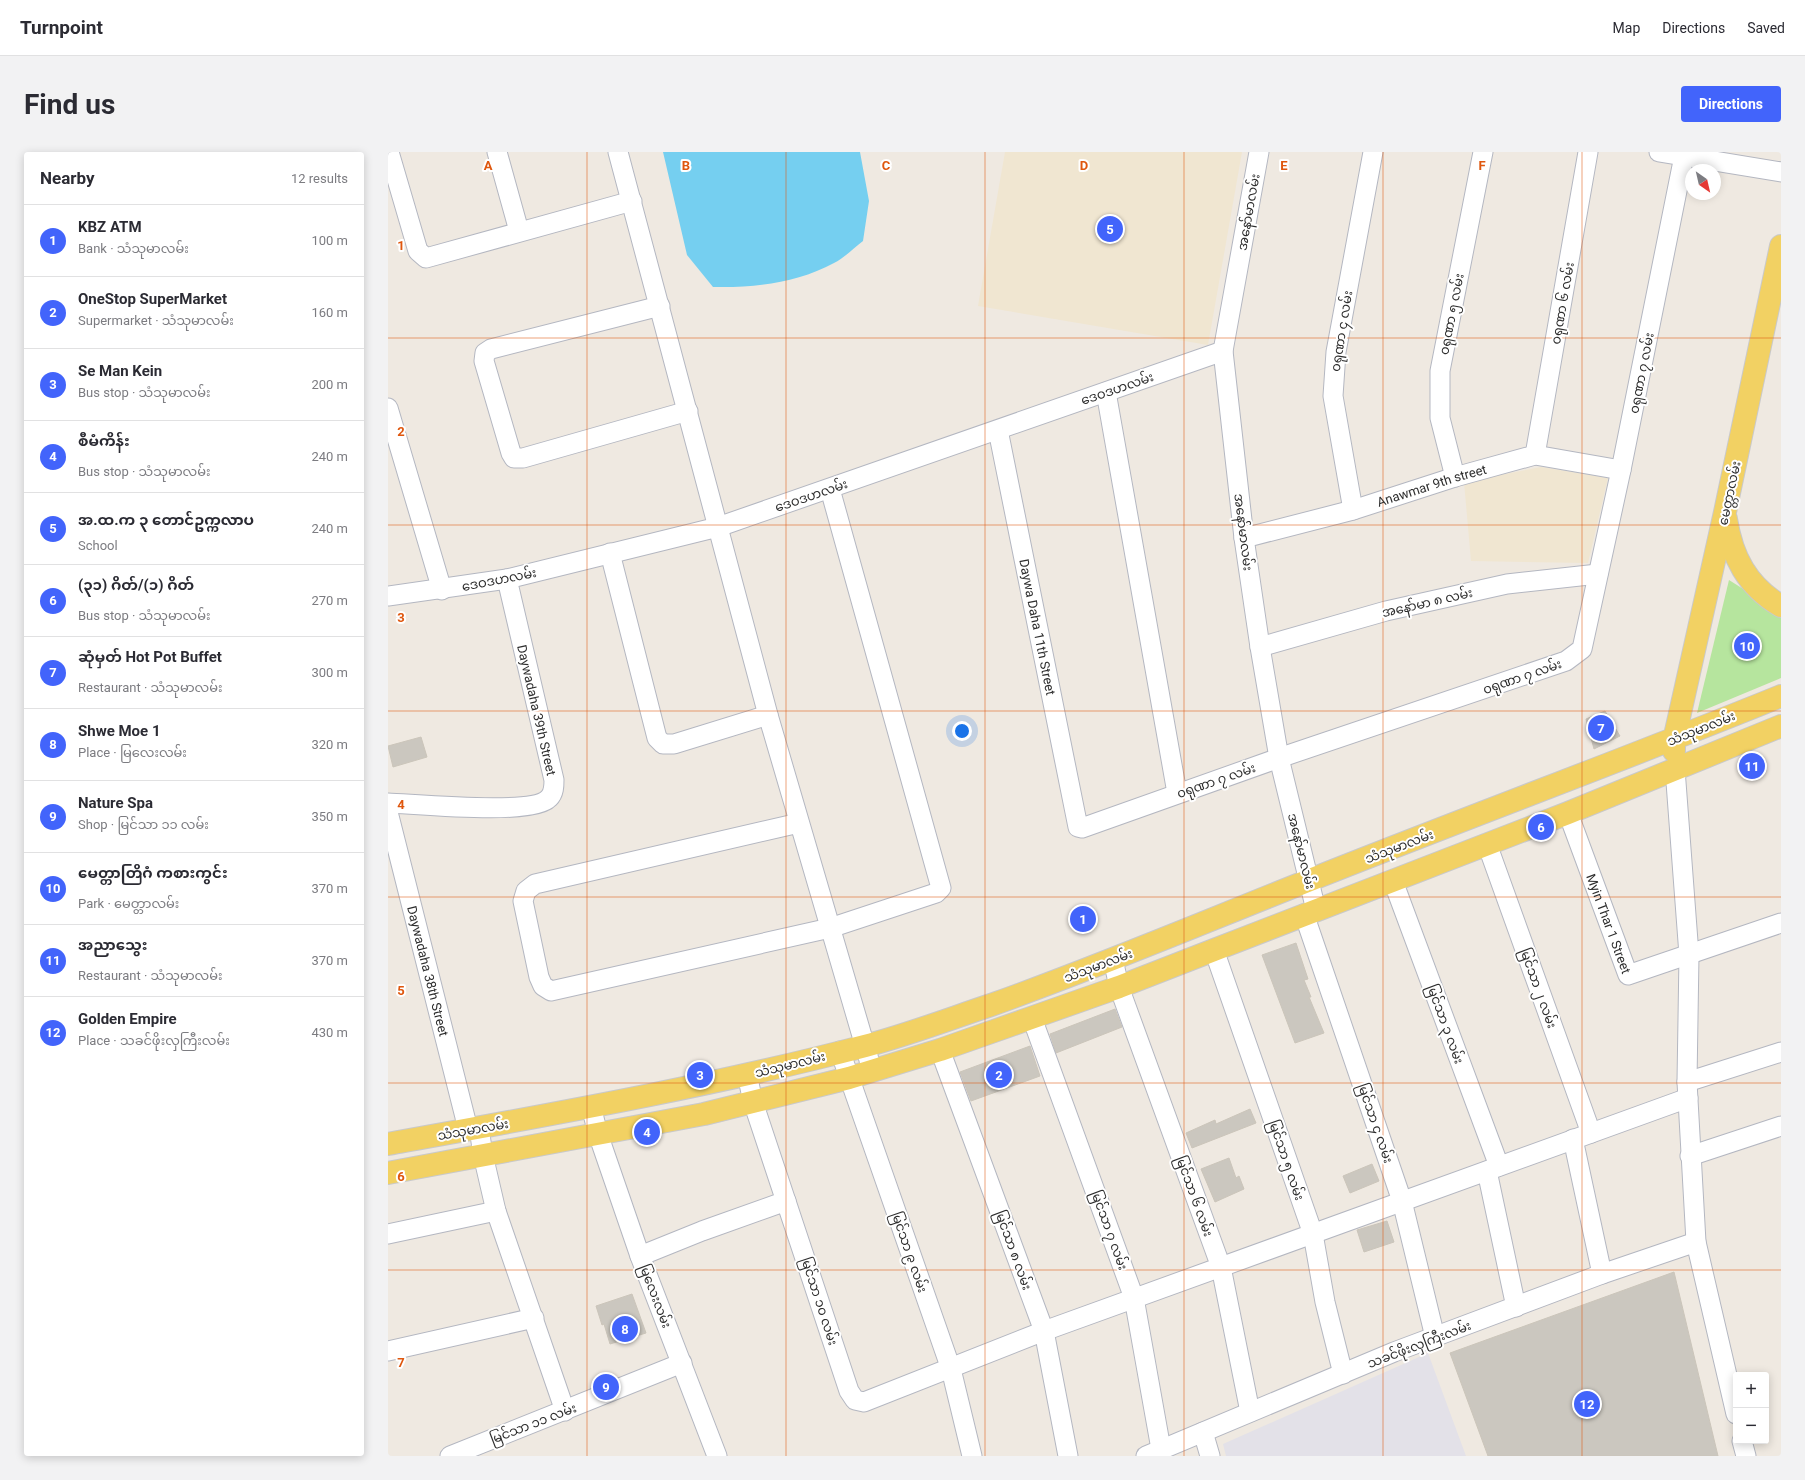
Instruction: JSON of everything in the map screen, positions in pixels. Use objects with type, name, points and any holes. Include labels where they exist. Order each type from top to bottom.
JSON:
[{"type":"main road","name":"မေတ္တာလမ်း","points":[[1675,769],[1674,740],[1725,512],[1781,246]]},
{"type":"main road","points":[[1725,512],[1730,541],[1736,559],[1745,573],[1771,600],[1781,606]]},
{"type":"main road","name":"သံသုမာလမ်း","points":[[388,1144],[592,1106],[747,1074],[864,1046],[958,1016],[1113,960],[1310,880],[1674,740],[1781,696]]},
{"type":"main road","name":"သံသုမာလမ်း","points":[[388,1173],[704,1114],[849,1078],[940,1050],[1119,987],[1568,813],[1781,726]]},
{"type":"main road","points":[[1466,819],[1481,846]]},
{"type":"street","points":[[389,152],[418,251],[426,258],[519,231],[632,201]]},
{"type":"street","points":[[497,152],[519,231]]},
{"type":"street","points":[[618,152],[768,715],[872,1070]]},
{"type":"street","name":"အနော်မာလမ်း","points":[[1259,152],[1223,351],[1244,538],[1260,647],[1279,758],[1310,880],[1310,912]]},
{"type":"street","name":"၀ရုဏာ ၄ လမ်း","points":[[1353,510],[1333,396],[1336,352],[1373,152]]},
{"type":"street","name":"၀ရုဏာ ၅ လမ်း","points":[[1455,477],[1440,418],[1440,371],[1483,152]]},
{"type":"street","name":"၀ရုဏာ ၆ လမ်း","points":[[1535,455],[1588,152]]},
{"type":"street","points":[[1659,152],[1781,172]]},
{"type":"street","name":"၀ရုဏာ ၇ လမ်း","points":[[1076,824],[1078,827],[1082,828],[1279,758],[1571,658],[1582,649],[1621,470],[1684,156]]},
{"type":"street","points":[[660,306],[491,349],[485,354],[484,361],[511,453],[514,458],[523,458],[688,411]]},
{"type":"street","name":"ဒေဝဒဟလမ်း","points":[[388,596],[442,590],[507,579],[718,527],[1223,351]]},
{"type":"street","points":[[1106,392],[1177,794]]},
{"type":"street","points":[[388,408],[442,590]]},
{"type":"street","name":"Daywa Daha 11th Street","points":[[998,430],[1076,824]]},
{"type":"street","name":"Anawmar 9th street","points":[[1244,538],[1353,510],[1455,477],[1535,455],[1621,470]]},
{"type":"street","points":[[800,823],[535,884],[526,891],[523,901],[539,977],[543,986],[551,990],[830,928],[936,893],[941,888],[830,489]]},
{"type":"street","points":[[610,553],[657,738],[663,744],[674,744],[768,715]]},
{"type":"street","name":"အနော်မာ ၈ လမ်း","points":[[1260,647],[1386,611],[1507,584],[1598,574]]},
{"type":"street","name":"Daywadaha 39th Street","points":[[388,803],[503,808],[534,805],[549,798],[554,789],[554,780],[507,579]]},
{"type":"street","points":[[1675,769],[1689,955],[1687,1090],[1696,1242],[1735,1408]]},
{"type":"street","name":"Daywadaha 38th Street","points":[[388,812],[474,1129],[483,1155],[496,1211],[565,1411]]},
{"type":"street","name":"Myin Thar 1 Street","points":[[1568,813],[1627,973],[1630,975],[1689,955]]},
{"type":"street","name":"မြင်သာ ၂ လမ်း","points":[[1481,846],[1591,1133]]},
{"type":"street","name":"မြင်သာ ၃ လမ်း","points":[[1393,881],[1493,1169],[1516,1307]]},
{"type":"street","name":"မြင်သာ ၄ လမ်း","points":[[1310,912],[1402,1201],[1435,1336]]},
{"type":"street","points":[[1689,955],[1781,923]]},
{"type":"street","name":"မြင်သာ ၅ လမ်း","points":[[1214,950],[1313,1234],[1325,1302],[1343,1374]]},
{"type":"street","name":"မြင်သာ ၆ လမ်း","points":[[1113,960],[1119,987],[1221,1267],[1250,1412]]},
{"type":"street","name":"မြင်သာ ၇ လမ်း","points":[[1032,1018],[1134,1298],[1154,1453]]},
{"type":"street","name":"မြင်သာ ၈ လမ်း","points":[[940,1050],[1044,1331],[1068,1456]]},
{"type":"street","name":"မြင်သာ ၉ လမ်း","points":[[840,1051],[951,1369],[972,1456]]},
{"type":"street","points":[[951,1369],[1044,1331],[1591,1133],[1687,1090],[1781,1052]]},
{"type":"street","name":"မြင်သာ ၁၀ လမ်း","points":[[747,1074],[753,1102],[849,1391],[854,1400],[864,1402],[951,1369]]},
{"type":"street","name":"မြလေးလမ်း","points":[[592,1106],[598,1134],[640,1256],[717,1456]]},
{"type":"street","points":[[1690,1156],[1781,1126]]},
{"type":"street","points":[[1573,1139],[1602,1274]]},
{"type":"street","points":[[640,1256],[702,1231],[786,1201]]},
{"type":"street","points":[[388,1234],[496,1211]]},
{"type":"street","name":"သခင်ဖိုးလှကြီးလမ်း","points":[[1154,1453],[1435,1336],[1602,1274],[1696,1242]]},
{"type":"street","points":[[388,1351],[534,1318]]},
{"type":"street","name":"မြင်သာ ၁၁ လမ်း","points":[[450,1456],[682,1363]]},
{"type":"street","points":[[1203,1432],[1210,1456]]},
{"type":"street","points":[[1743,1444],[1746,1456]]},
{"type":"shaded area","points":[[1005,152],[1242,152],[1208,345],[978,306]]},
{"type":"shaded area","points":[[1541,467],[1608,478],[1588,563],[1471,561],[1464,482]]},
{"type":"shaded area","points":[[1428,1353],[1466,1456],[1226,1456],[1223,1444]]},
{"type":"green space","points":[[1729,580],[1781,613],[1781,678],[1697,713]]},
{"type":"water","points":[[663,152],[860,152],[869,201],[863,241],[838,261],[820,270],[790,280],[760,285],[713,287],[687,255]]},
{"type":"building","points":[[1605,711],[1620,736],[1594,749],[1586,719]]},
{"type":"building","points":[[421,737],[427,757],[393,767],[388,746]]},
{"type":"building","points":[[1296,943],[1308,979],[1304,980],[1311,997],[1309,997],[1324,1033],[1295,1043],[1262,955]]},
{"type":"building","points":[[1115,1009],[1122,1027],[1056,1053],[1050,1034]]},
{"type":"building","points":[[1030,1046],[1040,1076],[971,1101],[960,1072]]},
{"type":"building","points":[[1250,1109],[1256,1123],[1192,1148],[1186,1133],[1215,1120],[1216,1124]]},
{"type":"building","points":[[1229,1158],[1236,1178],[1239,1176],[1244,1189],[1215,1202],[1201,1169]]},
{"type":"building","points":[[1372,1164],[1379,1181],[1350,1193],[1343,1176]]},
{"type":"building","points":[[1387,1221],[1394,1242],[1364,1252],[1357,1230]]},
{"type":"building","points":[[1674,1272],[1718,1456],[1488,1456],[1450,1353]]},
{"type":"building","points":[[632,1294],[646,1333],[610,1344],[604,1324],[602,1325],[596,1306]]},
{"type":"place","name":"အ.ထ.က ၃ တောင်ဥက္ကလာပ","points":[[1110,229]]},
{"type":"place","name":"မေတ္တာတြိဂံ ကစားကွင်း","points":[[1747,646]]},
{"type":"place","name":"ဆုံမှတ် Hot Pot Buffet","points":[[1601,728]]},
{"type":"place","name":"အညာသွေး","points":[[1752,766]]},
{"type":"place","name":"(၃၁) ဂိတ်/(၁) ဂိတ်","points":[[1541,827]]},
{"type":"place","name":"KBZ ATM","points":[[1083,919]]},
{"type":"place","name":"Se Man Kein","points":[[700,1075]]},
{"type":"place","name":"OneStop SuperMarket","points":[[999,1075]]},
{"type":"place","name":"စီမံကိန်း","points":[[647,1132]]},
{"type":"place","name":"Shwe Moe 1","points":[[625,1329]]},
{"type":"place","name":"Nature Spa","points":[[606,1387]]},
{"type":"place","name":"Golden Empire","points":[[1587,1404]]}]
